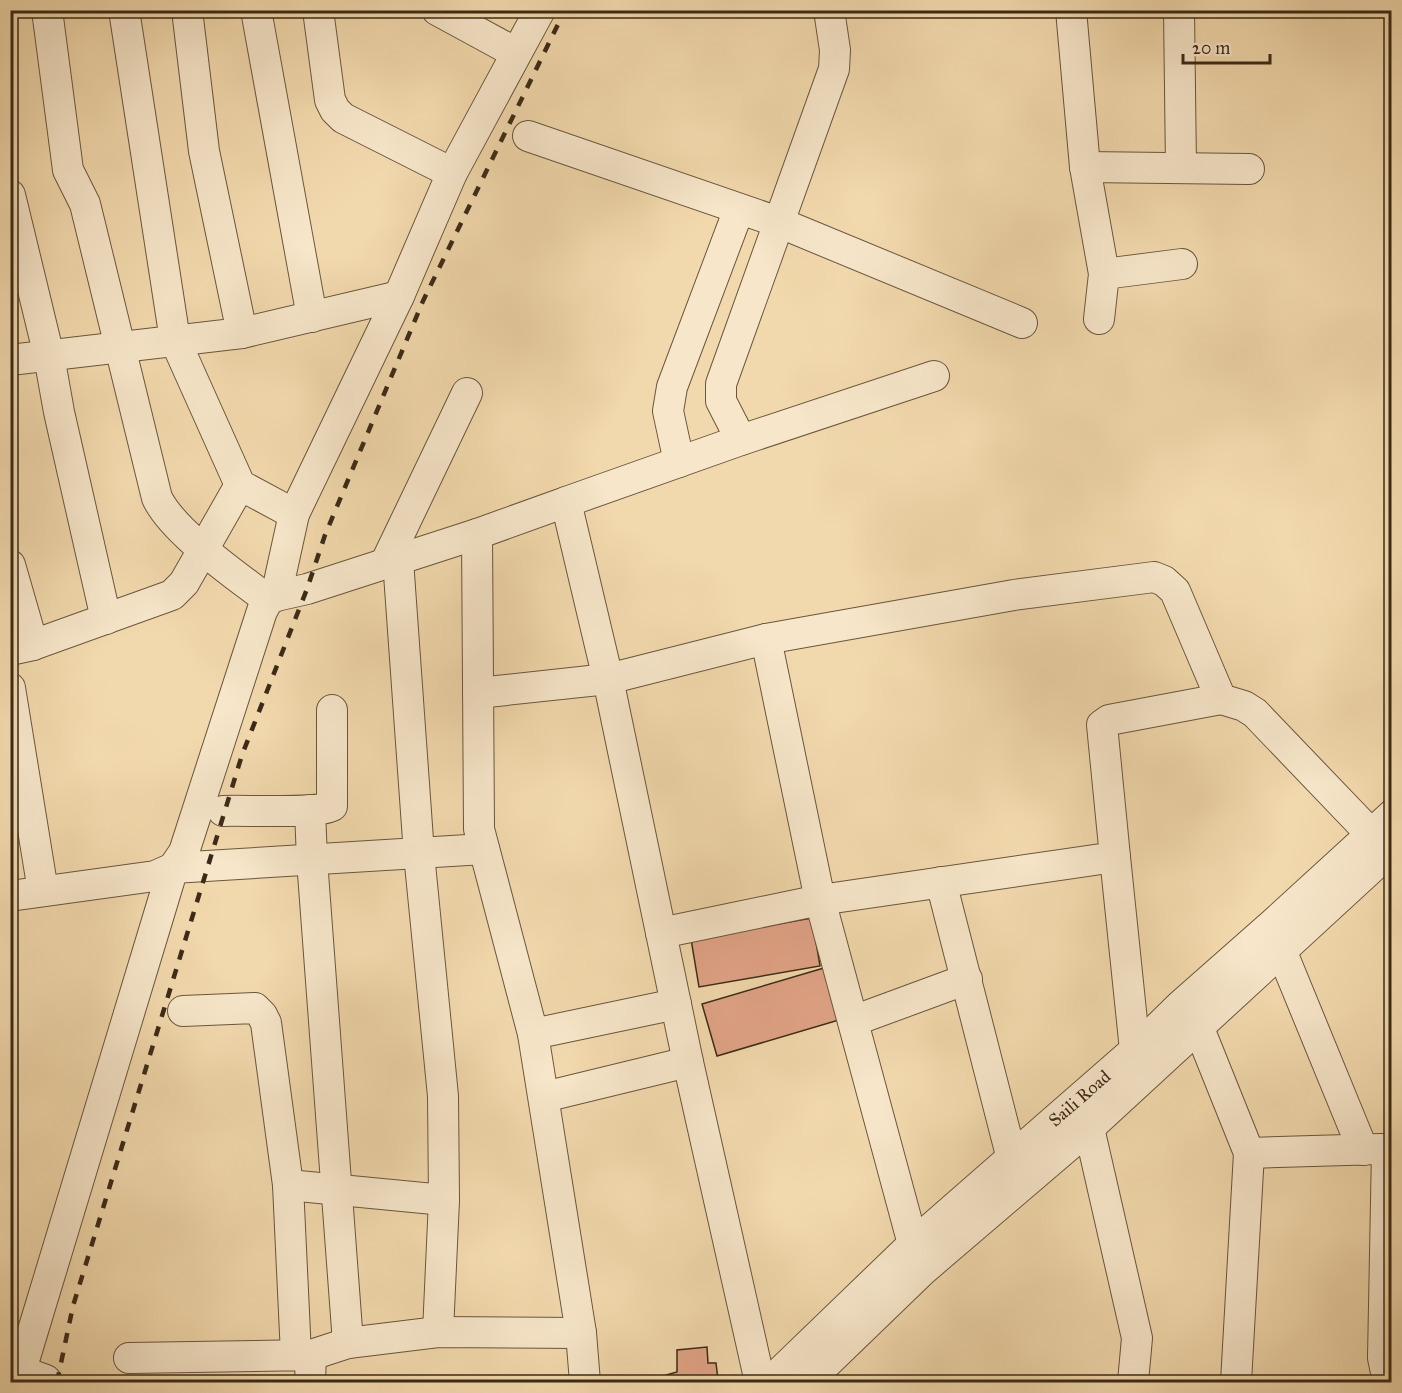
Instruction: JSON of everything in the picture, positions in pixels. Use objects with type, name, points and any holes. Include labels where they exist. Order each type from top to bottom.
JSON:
[{"type":"street","points":[[47,10],[68,170],[85,204],[157,498],[163,510],[203,549],[272,598],[307,589],[477,534],[741,440],[934,376]]},
{"type":"street","points":[[124,10],[175,340],[240,485],[294,514]]},
{"type":"street","points":[[187,10],[204,151],[242,333]]},
{"type":"street","points":[[256,10],[312,317]]},
{"type":"street","points":[[318,10],[330,100],[335,110],[343,118],[452,172]]},
{"type":"street","points":[[436,10],[516,53]]},
{"type":"street","points":[[46,1383],[46,1380],[12,1368],[25,1356],[173,868],[184,852],[262,611],[272,598],[294,514],[399,297],[452,172],[540,10]]},
{"type":"street","points":[[741,440],[721,401],[721,384],[834,69],[835,50],[829,10]]},
{"type":"street","points":[[1071,10],[1085,167],[1104,274],[1099,319]]},
{"type":"street","points":[[1179,10],[1181,168]]},
{"type":"street","points":[[528,136],[778,222],[1022,323]]},
{"type":"street","points":[[1085,167],[1249,169]]},
{"type":"street","points":[[10,195],[49,356],[59,412],[106,619]]},
{"type":"street","points":[[679,462],[668,411],[672,387],[739,209]]},
{"type":"street","points":[[1104,274],[1182,264]]},
{"type":"street","points":[[10,360],[242,333],[399,297]]},
{"type":"street","points":[[438,1332],[444,1200],[443,1096],[392,562],[466,393]]},
{"type":"street","points":[[10,565],[22,648],[172,595],[184,583],[240,485]]},
{"type":"street","points":[[566,502],[608,679],[688,1062],[760,1383]]},
{"type":"street","points":[[477,534],[479,829],[533,1034],[581,1333],[585,1383]]},
{"type":"street","points":[[478,693],[608,679],[766,639],[1014,595],[1154,577],[1164,581],[1175,591],[1221,699]]},
{"type":"street","points":[[766,639],[820,900],[913,1244]]},
{"type":"street","points":[[10,688],[43,891]]},
{"type":"street","points":[[807,1383],[923,1270],[1089,1128],[1190,1015],[1281,950],[1385,833],[1255,713],[1244,706],[1221,699],[1108,720],[1102,725],[1134,1050]]},
{"type":"street","points":[[223,811],[310,810],[327,809],[332,806],[334,797],[332,710]]},
{"type":"street","points":[[310,810],[348,1343]]},
{"type":"street","name":"Saili Road","points":[[770,1383],[913,1244],[1134,1050],[1190,1015],[1385,833]]},
{"type":"street","points":[[10,896],[155,876],[173,868],[484,849]]},
{"type":"street","points":[[661,933],[820,900],[1115,857]]},
{"type":"street","points":[[941,882],[1012,1158]]},
{"type":"street","points":[[1281,950],[1380,1149],[1383,1358],[1388,1383]]},
{"type":"street","points":[[854,1021],[967,979]]},
{"type":"street","points":[[533,1034],[676,1004]]},
{"type":"street","points":[[183,1011],[255,1008],[266,1023],[288,1185],[306,1364]]},
{"type":"street","points":[[1190,1015],[1249,1153],[1236,1383]]},
{"type":"street","points":[[544,1097],[688,1062]]},
{"type":"street","points":[[1089,1128],[1137,1338],[1133,1383]]},
{"type":"street","points":[[1249,1153],[1380,1149]]},
{"type":"street","points":[[288,1185],[444,1200]]},
{"type":"street","points":[[129,1358],[231,1369],[306,1364],[348,1343],[438,1332],[581,1333]]},
{"type":"building","points":[[812,918],[820,966],[699,987],[691,939]]},
{"type":"building","points":[[834,965],[849,1017],[717,1056],[702,1004]]},
{"type":"building","points":[[707,1347],[708,1363],[716,1363],[718,1380],[715,1382],[668,1382],[666,1375],[677,1372],[677,1350]]},
{"type":"railway","points":[[57,1382],[73,1306],[242,755],[307,589],[325,535],[423,301],[565,10]]}]
